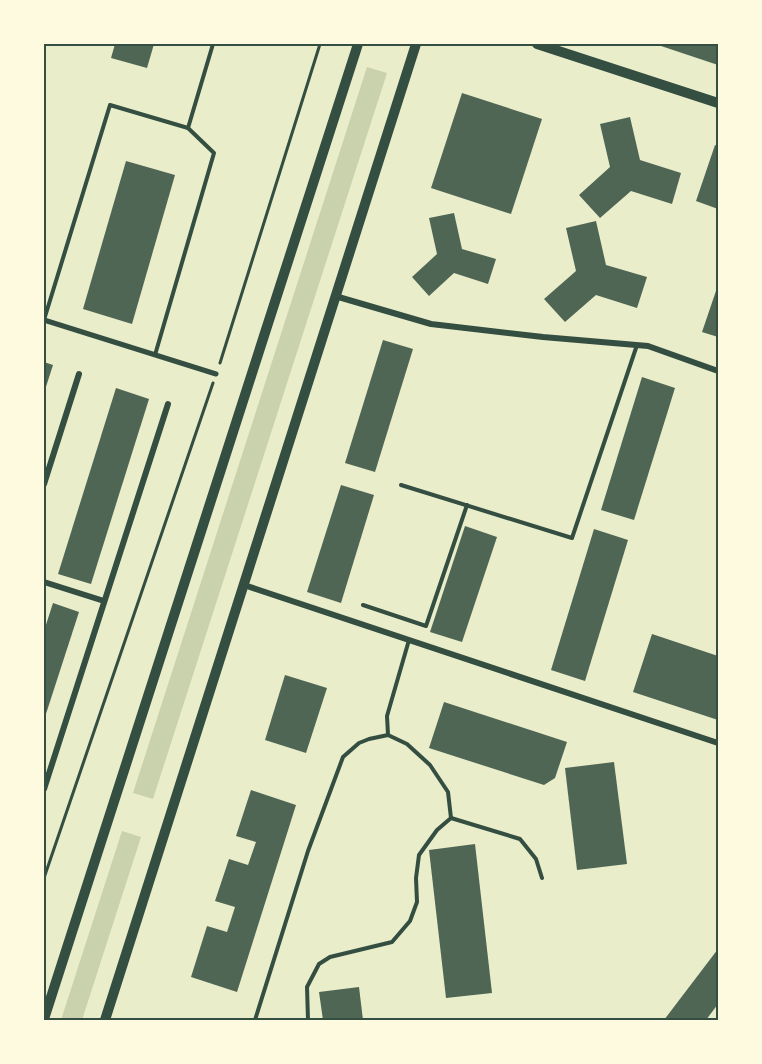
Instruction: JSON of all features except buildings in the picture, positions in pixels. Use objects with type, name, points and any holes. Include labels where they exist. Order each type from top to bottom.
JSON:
[{"type":"main road","points":[[44,1019],[358,44]]},
{"type":"main road","points":[[105,1020],[416,44]]},
{"type":"main road","points":[[537,44],[718,103]]},
{"type":"street","points":[[336,296],[431,324],[648,346],[718,371]]},
{"type":"street","points":[[44,320],[216,374]]},
{"type":"street","points":[[44,484],[79,374]]},
{"type":"street","points":[[44,789],[168,404]]},
{"type":"street","points":[[44,582],[104,601]]},
{"type":"street","points":[[243,585],[718,743]]},
{"type":"lane","points":[[188,128],[213,44]]},
{"type":"lane","points":[[44,320],[110,105],[188,128],[214,153],[155,355]]},
{"type":"lane","points":[[401,485],[572,538],[637,345]]},
{"type":"lane","points":[[363,605],[426,626],[467,505]]},
{"type":"lane","points":[[388,735],[387,716],[409,640]]},
{"type":"lane","points":[[255,1020],[308,851],[343,757],[358,743],[388,735],[407,744],[430,765],[447,792],[451,818]]},
{"type":"lane","points":[[451,818],[520,839],[536,859],[542,878]]},
{"type":"lane","points":[[308,1020],[307,987],[319,964],[330,957],[392,942],[410,921],[417,903],[416,878],[419,855],[437,830],[451,818]]},
{"type":"path","points":[[44,878],[216,374],[320,44]]},
{"type":"green space","points":[[367,67],[387,73],[153,799],[133,793]]},
{"type":"green space","points":[[122,831],[141,837],[82,1020],[61,1020]]}]
